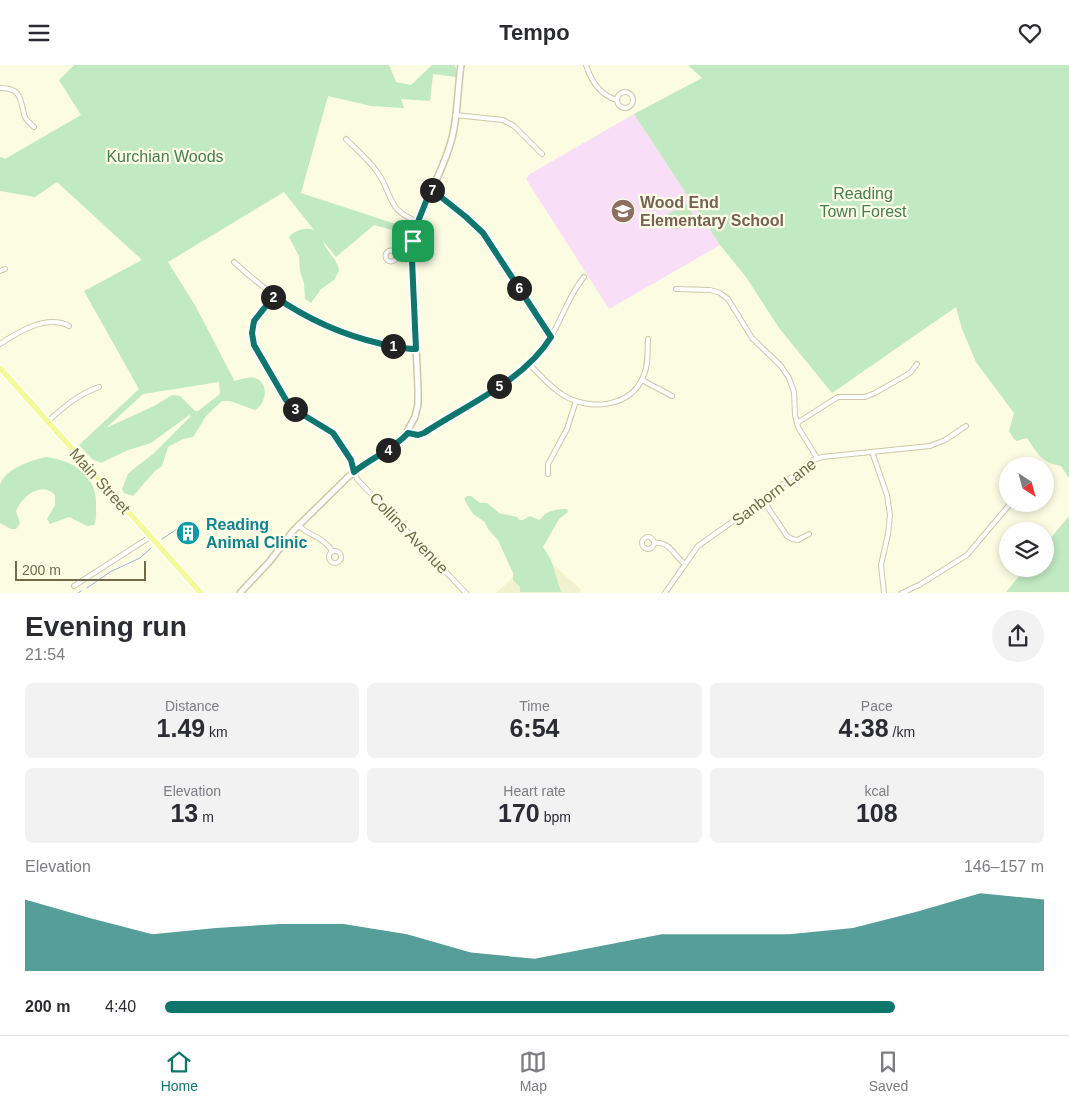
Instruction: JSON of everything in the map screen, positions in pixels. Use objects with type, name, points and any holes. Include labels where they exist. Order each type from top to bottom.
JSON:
[{"type":"main road","points":[[240,593],[298,525],[354,472],[395,446],[408,433],[415,417],[418,404],[412,260],[413,241],[418,222],[450,146],[456,115],[461,65]]},
{"type":"main road","name":"Main Street","points":[[0,368],[201,593]]},
{"type":"street","points":[[586,65],[597,87],[606,95],[617,100],[619,105],[624,108],[630,105],[632,100],[630,95],[625,92],[619,95],[617,100]]},
{"type":"street","points":[[0,88],[11,89],[19,95],[25,117],[34,127]]},
{"type":"street","points":[[456,115],[503,120],[514,126],[542,154]]},
{"type":"street","points":[[346,139],[374,168],[396,209],[403,215],[418,222]]},
{"type":"street","points":[[431,189],[483,233],[551,337]]},
{"type":"street","points":[[396,258],[412,260]]},
{"type":"street","points":[[234,261],[274,296],[313,320],[343,333],[392,346],[416,349]]},
{"type":"street","points":[[0,271],[5,269]]},
{"type":"street","points":[[408,433],[418,435],[424,433],[505,382],[529,364],[551,337],[584,277]]},
{"type":"street","points":[[676,289],[710,289],[728,299],[752,338],[762,350],[781,366],[789,378],[794,395],[800,433],[816,458]]},
{"type":"street","name":"Collins Avenue","points":[[274,296],[254,321],[252,333],[254,345],[286,400],[297,411],[333,433],[351,460],[357,479],[466,593]]},
{"type":"street","points":[[0,344],[18,333],[37,325],[57,321],[69,326]]},
{"type":"street","points":[[529,364],[555,389],[576,401],[592,404],[613,402],[630,394],[642,380],[648,360],[648,339]]},
{"type":"street","points":[[797,423],[838,397],[865,397],[875,393],[910,373],[918,364]]},
{"type":"street","points":[[642,380],[672,396]]},
{"type":"street","points":[[47,422],[73,399],[99,387]]},
{"type":"street","points":[[548,474],[548,463],[567,429],[576,401]]},
{"type":"street","name":"Sanborn Lane","points":[[665,593],[698,545],[763,500],[816,458],[934,445],[966,426]]},
{"type":"street","points":[[872,452],[887,495],[890,515],[881,565],[884,593]]},
{"type":"street","points":[[763,500],[789,537],[798,540],[809,534]]},
{"type":"street","points":[[902,593],[919,585],[967,555],[1002,513]]},
{"type":"street","points":[[298,525],[322,540],[332,551]]},
{"type":"street","points":[[74,586],[150,537]]},
{"type":"street","points":[[654,543],[666,544],[677,558],[685,564]]},
{"type":"shaded area","name":"Wood End Elementary School","points":[[634,114],[720,245],[609,309],[526,179],[530,174]]},
{"type":"shaded area","points":[[540,552],[581,590],[579,593],[496,593]]},
{"type":"green space","name":"Kurchian Woods","points":[[74,65],[389,65],[396,82],[411,85],[432,65],[455,65],[456,69],[456,77],[433,74],[430,101],[401,99],[404,108],[371,106],[328,96],[301,193],[411,229],[410,235],[374,225],[336,257],[323,241],[339,271],[334,280],[321,289],[311,303],[305,299],[299,256],[289,237],[301,230],[314,230],[284,192],[168,262],[196,307],[234,380],[232,381],[255,378],[263,384],[265,394],[262,403],[255,410],[230,401],[222,401],[206,416],[193,437],[183,439],[168,447],[162,466],[155,471],[133,496],[124,493],[122,489],[128,474],[153,454],[190,415],[151,443],[128,450],[101,463],[92,459],[79,445],[139,389],[84,291],[142,260],[57,182],[35,197],[0,191],[0,157],[5,159],[81,115],[59,80]],"holes":[[[219,382],[220,394],[198,411],[195,411],[180,396],[172,395],[154,406],[106,428],[143,394]]]},
{"type":"green space","name":"Reading Town Forest","points":[[688,65],[1069,65],[1069,478],[1061,466],[1054,465],[1054,457],[1041,457],[1026,438],[1017,441],[1014,439],[1009,431],[1014,413],[976,362],[962,329],[956,307],[832,393],[779,328],[746,277],[720,245],[634,114],[702,78]]},
{"type":"green space","points":[[687,204],[695,218],[676,230],[666,215]]},
{"type":"green space","points":[[46,457],[74,466],[88,478],[96,495],[96,520],[94,525],[87,526],[69,517],[50,524],[47,519],[55,505],[55,495],[44,489],[33,492],[22,500],[16,511],[20,523],[16,529],[11,529],[0,523],[0,486],[2,480],[18,467]]},
{"type":"green space","points":[[467,496],[471,496],[480,503],[487,503],[499,513],[517,517],[520,520],[530,516],[539,520],[550,512],[567,509],[568,512],[559,519],[543,547],[551,560],[561,592],[520,592],[520,587],[513,580],[513,573],[498,540],[488,529],[485,522],[473,514],[464,499]]},
{"type":"green space","points":[[1069,516],[1069,592],[1006,592],[1018,577],[1054,577],[1054,534]]},
{"type":"waterway","points":[[162,539],[180,527]]},
{"type":"waterway","points":[[87,588],[110,572],[140,558],[151,548]]},
{"type":"place","name":"Wood End Elementary School","points":[[623,211]]},
{"type":"place","name":"Reading Animal Clinic","points":[[188,533]]},
{"type":"route","points":[[431,189],[483,233],[551,337],[529,364],[505,382],[424,433],[413,435],[408,433],[395,446],[354,472],[351,460],[333,433],[297,411],[286,400],[254,345],[252,339],[253,324],[257,316],[274,296],[313,320],[343,333],[392,346],[416,349],[412,260],[413,241],[415,230],[431,189]]}]
